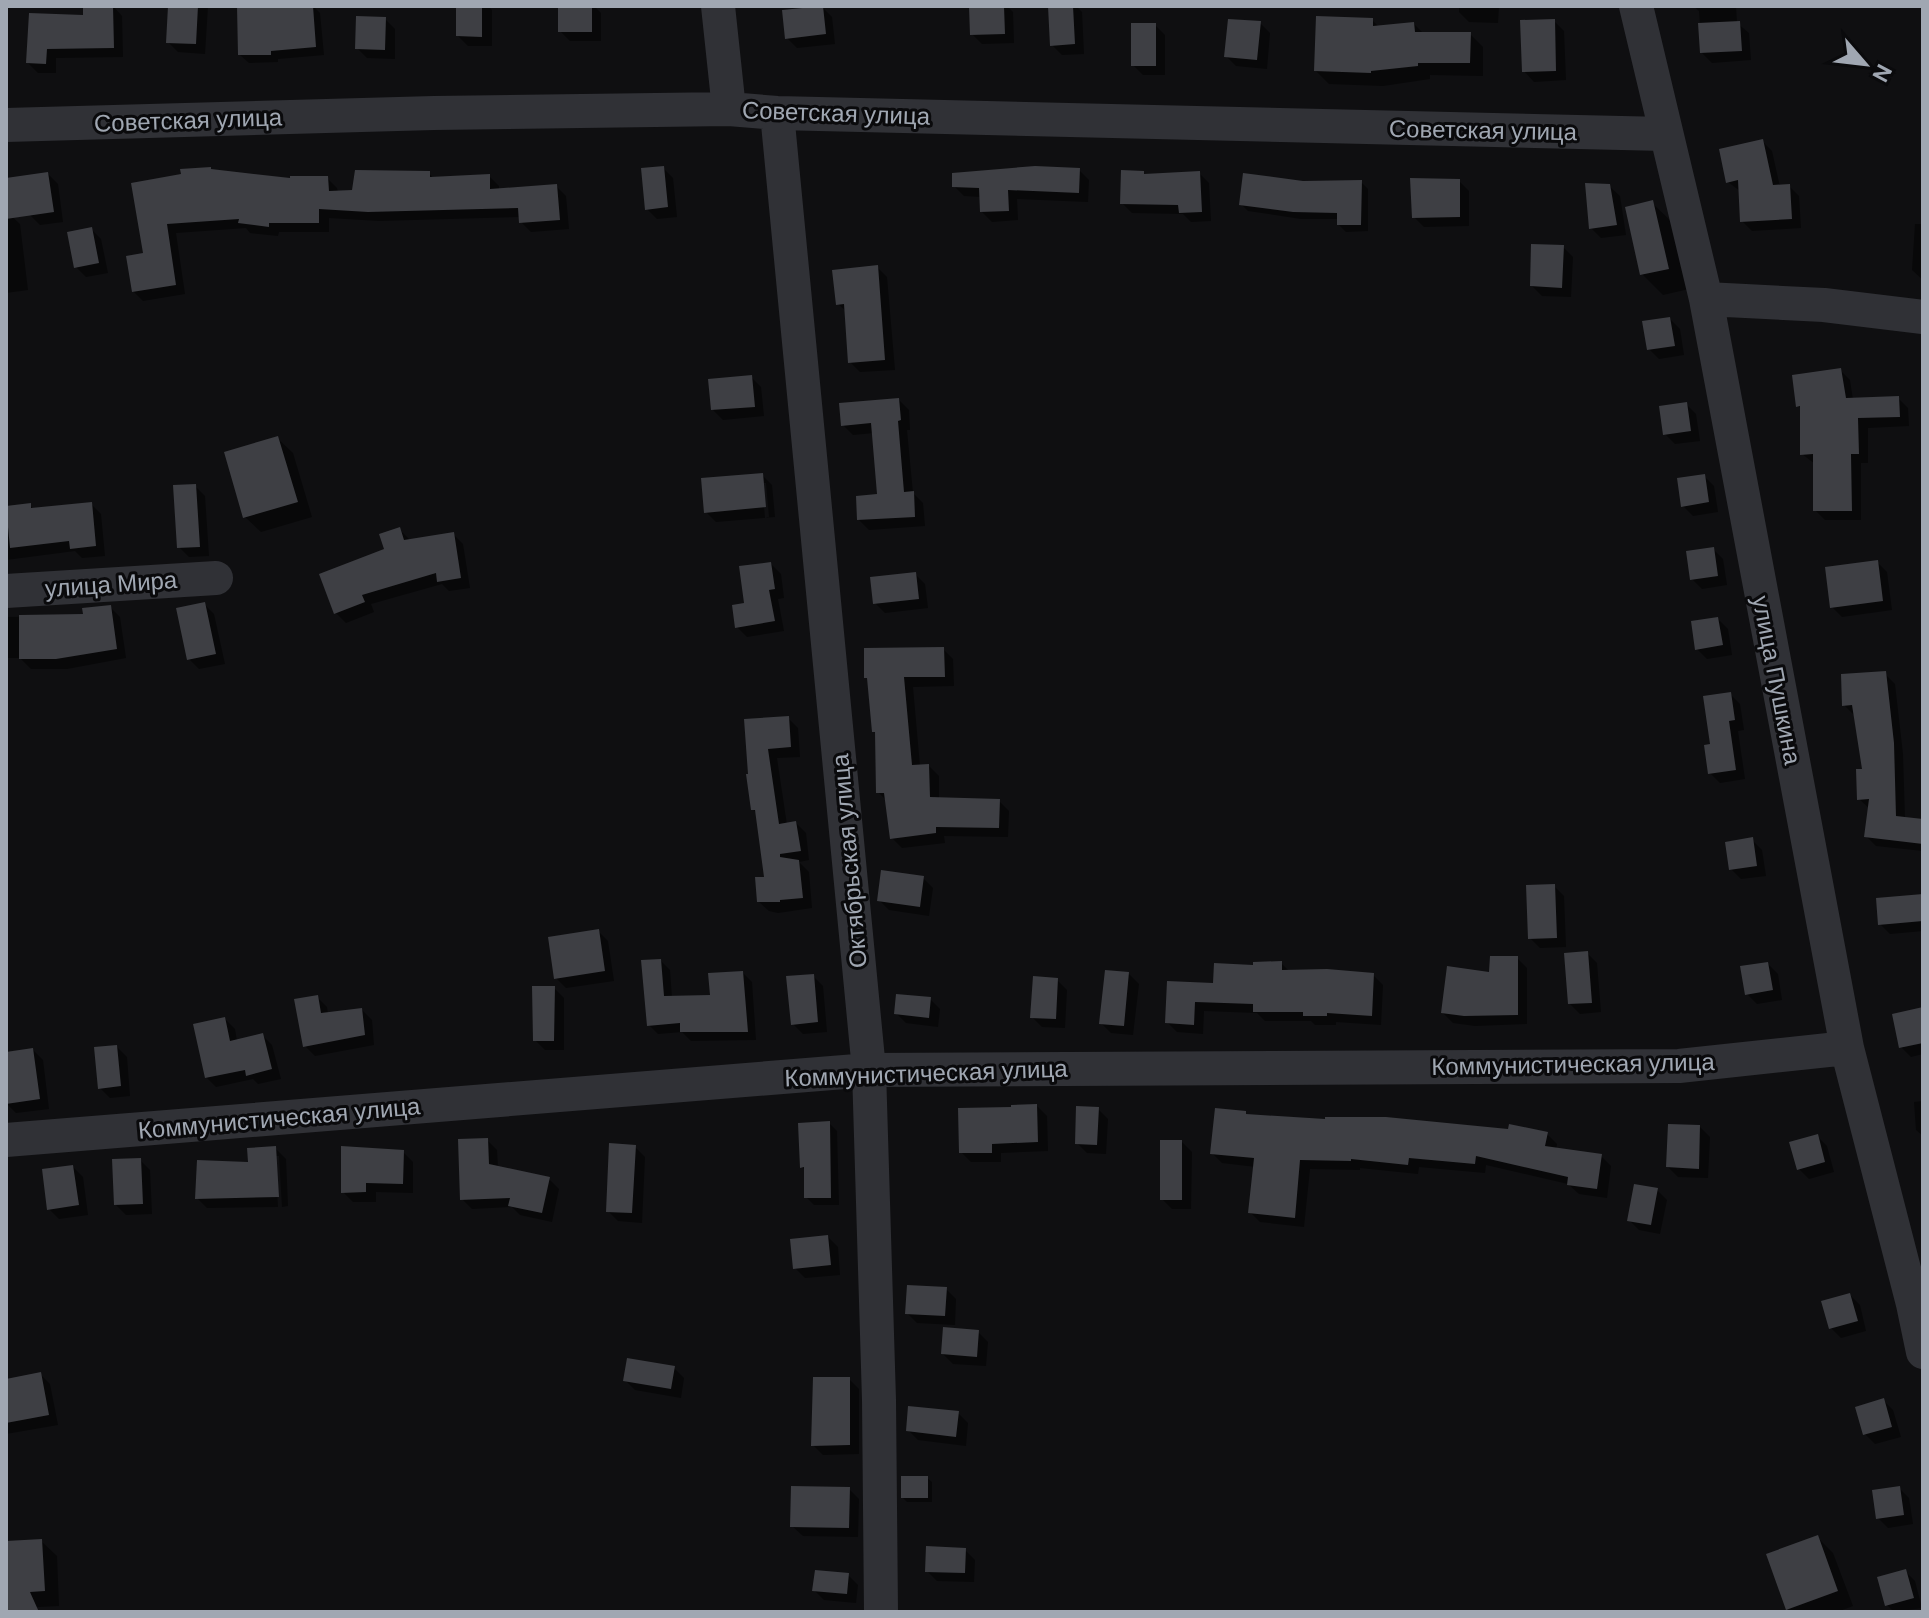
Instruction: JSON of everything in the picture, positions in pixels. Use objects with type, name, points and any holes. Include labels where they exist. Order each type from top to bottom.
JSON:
[{"type":"street","points":[[718,6],[729,109]]},
{"type":"street","name":"улица Пушкина","points":[[1636,6],[1706,299],[1847,1048],[1923,1352]]},
{"type":"street","name":"Советская улица","points":[[6,125],[434,113],[729,109],[777,113],[1665,134]]},
{"type":"street","name":"Октябрьская улица","points":[[777,113],[869,1070],[879,1400],[881,1612]]},
{"type":"street","points":[[1706,299],[1824,305],[1923,317]]},
{"type":"street","name":"улица Мира","points":[[6,591],[216,578]]},
{"type":"street","name":"Коммунистическая улица","points":[[6,1140],[869,1070],[1679,1066],[1847,1048]]},
{"type":"building","points":[[83,6],[113,6],[114,48],[47,49],[46,64],[26,63],[29,13],[83,15]]},
{"type":"building","points":[[168,6],[198,6],[196,44],[166,43]]},
{"type":"building","points":[[237,6],[313,6],[316,47],[271,51],[271,55],[238,55]]},
{"type":"building","points":[[456,6],[482,6],[482,37],[456,36]]},
{"type":"building","points":[[558,6],[592,6],[592,32],[558,32]]},
{"type":"building","points":[[823,6],[826,34],[785,39],[782,10]]},
{"type":"building","points":[[969,6],[1004,6],[1005,34],[970,35]]},
{"type":"building","points":[[1048,6],[1073,6],[1075,44],[1050,46]]},
{"type":"building","points":[[356,16],[386,17],[385,50],[355,49]]},
{"type":"building","points":[[1316,16],[1373,18],[1373,26],[1414,22],[1415,32],[1471,32],[1470,63],[1418,63],[1418,66],[1371,73],[1314,71]]},
{"type":"building","points":[[1228,19],[1261,21],[1257,60],[1224,57]]},
{"type":"building","points":[[1555,19],[1556,71],[1522,72],[1520,20]]},
{"type":"building","points":[[1740,21],[1742,51],[1700,53],[1698,23]]},
{"type":"building","points":[[1131,23],[1156,23],[1156,66],[1131,66]]},
{"type":"building","points":[[1763,139],[1773,185],[1790,184],[1792,219],[1740,222],[1738,180],[1726,183],[1719,149]]},
{"type":"building","points":[[664,166],[668,207],[645,210],[641,168]]},
{"type":"building","points":[[1035,166],[1080,168],[1079,193],[1008,190],[1009,211],[980,212],[979,188],[952,187],[952,173]]},
{"type":"building","points":[[211,167],[290,178],[328,176],[329,191],[352,190],[355,170],[430,171],[430,177],[490,174],[490,189],[557,184],[560,220],[519,223],[518,208],[368,212],[319,209],[319,223],[269,223],[269,227],[238,223],[239,219],[167,224],[176,285],[132,292],[126,256],[143,253],[131,183],[181,174],[180,169]]},
{"type":"building","points":[[1121,170],[1144,171],[1144,174],[1200,171],[1202,212],[1179,213],[1178,205],[1120,204]]},
{"type":"building","points":[[48,172],[54,212],[6,219],[6,178]]},
{"type":"building","points":[[1243,173],[1303,181],[1362,180],[1361,225],[1337,225],[1337,213],[1293,212],[1239,205]]},
{"type":"building","points":[[1410,178],[1460,179],[1460,217],[1412,218]]},
{"type":"building","points":[[1585,183],[1610,184],[1617,225],[1589,229]]},
{"type":"building","points":[[1653,200],[1669,269],[1640,275],[1625,207]]},
{"type":"building","points":[[92,227],[99,263],[74,268],[67,232]]},
{"type":"building","points":[[1531,244],[1564,245],[1562,288],[1530,286]]},
{"type":"building","points":[[878,265],[885,360],[848,363],[844,304],[836,305],[832,270]]},
{"type":"building","points":[[1670,317],[1675,346],[1647,350],[1642,321]]},
{"type":"building","points":[[1841,368],[1846,398],[1899,396],[1900,417],[1858,418],[1859,454],[1851,454],[1852,511],[1813,511],[1813,454],[1800,455],[1800,406],[1796,407],[1792,375]]},
{"type":"building","points":[[752,375],[755,407],[711,410],[708,379]]},
{"type":"building","points":[[899,398],[904,492],[914,491],[915,517],[857,520],[856,496],[877,494],[871,423],[841,426],[839,403]]},
{"type":"building","points":[[1687,402],[1691,431],[1663,435],[1659,406]]},
{"type":"building","points":[[278,436],[298,502],[243,518],[224,452]]},
{"type":"building","points":[[763,473],[766,507],[704,513],[701,478]]},
{"type":"building","points":[[1705,474],[1709,502],[1681,507],[1677,478]]},
{"type":"building","points":[[196,484],[200,547],[177,548],[173,485]]},
{"type":"building","points":[[92,502],[96,546],[70,549],[69,541],[10,548],[6,506],[31,503],[31,508]]},
{"type":"building","points":[[400,527],[404,540],[454,532],[461,578],[437,582],[436,573],[362,595],[365,602],[334,614],[319,574],[384,549],[379,534]]},
{"type":"building","points":[[1714,547],[1718,576],[1690,580],[1686,551]]},
{"type":"building","points":[[1878,560],[1883,601],[1830,608],[1825,567]]},
{"type":"building","points":[[771,562],[775,589],[769,590],[775,621],[735,628],[732,605],[744,603],[739,566]]},
{"type":"building","points":[[916,572],[919,599],[873,604],[870,577]]},
{"type":"building","points":[[205,602],[216,654],[187,660],[176,608]]},
{"type":"building","points":[[111,605],[117,649],[56,659],[19,659],[19,615],[83,614],[82,608]]},
{"type":"building","points":[[1718,617],[1723,645],[1695,650],[1691,621]]},
{"type":"building","points":[[944,647],[945,677],[904,677],[912,765],[929,764],[930,797],[1000,799],[999,828],[936,827],[936,833],[890,839],[884,793],[876,793],[875,732],[872,732],[867,678],[864,678],[864,648]]},
{"type":"building","points":[[1886,671],[1894,743],[1896,816],[1923,819],[1923,844],[1864,837],[1869,799],[1857,800],[1856,769],[1862,769],[1852,705],[1842,706],[1841,674]]},
{"type":"building","points":[[1731,692],[1735,720],[1729,721],[1736,770],[1708,774],[1704,745],[1710,744],[1703,696]]},
{"type":"building","points":[[789,716],[791,747],[768,749],[779,824],[796,821],[801,851],[780,854],[780,857],[799,860],[803,898],[757,902],[755,877],[764,877],[755,810],[751,810],[746,774],[744,719]]},
{"type":"building","points":[[1753,837],[1757,866],[1729,870],[1725,842]]},
{"type":"building","points":[[881,870],[924,876],[920,907],[877,901]]},
{"type":"building","points":[[1555,884],[1557,938],[1528,939],[1526,885]]},
{"type":"building","points":[[1923,894],[1923,921],[1878,925],[1876,898]]},
{"type":"building","points":[[599,929],[605,971],[554,979],[548,937]]},
{"type":"building","points":[[1588,951],[1592,1003],[1568,1004],[1564,953]]},
{"type":"building","points":[[1490,956],[1518,956],[1518,1015],[1464,1016],[1441,1013],[1447,966],[1489,972]]},
{"type":"building","points":[[661,959],[664,996],[710,995],[708,973],[743,971],[748,1032],[680,1032],[680,1023],[647,1026],[641,960]]},
{"type":"building","points":[[1282,961],[1282,970],[1327,969],[1374,973],[1372,1016],[1327,1013],[1327,1016],[1303,1016],[1303,1012],[1253,1012],[1253,1004],[1195,1002],[1194,1025],[1165,1023],[1167,981],[1213,983],[1214,963],[1253,965],[1253,962]]},
{"type":"building","points":[[1768,962],[1773,990],[1745,995],[1740,966]]},
{"type":"building","points":[[1105,970],[1129,972],[1124,1026],[1099,1024]]},
{"type":"building","points":[[814,974],[818,1022],[791,1025],[786,976]]},
{"type":"building","points":[[1033,976],[1058,978],[1056,1019],[1030,1018]]},
{"type":"building","points":[[532,986],[555,986],[554,1041],[533,1041]]},
{"type":"building","points":[[896,994],[931,997],[929,1018],[894,1014]]},
{"type":"building","points":[[318,995],[321,1013],[362,1008],[365,1035],[303,1047],[294,999]]},
{"type":"building","points":[[1923,1007],[1923,1043],[1899,1048],[1892,1014]]},
{"type":"building","points":[[225,1017],[230,1041],[263,1033],[272,1069],[246,1076],[245,1070],[205,1078],[193,1024]]},
{"type":"building","points":[[117,1045],[121,1086],[98,1089],[94,1047]]},
{"type":"building","points":[[33,1048],[40,1099],[6,1104],[6,1052]]},
{"type":"building","points":[[1037,1104],[1038,1142],[992,1144],[992,1153],[959,1153],[958,1108]]},
{"type":"building","points":[[1076,1106],[1099,1107],[1097,1145],[1075,1144]]},
{"type":"building","points":[[1215,1108],[1246,1111],[1246,1114],[1325,1119],[1386,1117],[1508,1129],[1509,1124],[1548,1132],[1545,1146],[1602,1154],[1597,1189],[1567,1185],[1568,1177],[1476,1156],[1475,1164],[1409,1158],[1408,1165],[1351,1159],[1300,1160],[1295,1218],[1248,1213],[1254,1158],[1210,1154]]},
{"type":"building","points":[[830,1121],[831,1198],[804,1198],[804,1167],[800,1168],[798,1123]]},
{"type":"building","points":[[1668,1124],[1700,1125],[1699,1169],[1666,1167]]},
{"type":"building","points":[[1818,1134],[1825,1162],[1797,1170],[1789,1142]]},
{"type":"building","points":[[488,1138],[489,1164],[550,1177],[542,1213],[508,1206],[510,1198],[460,1200],[458,1139]]},
{"type":"building","points":[[1160,1140],[1182,1140],[1182,1200],[1160,1200]]},
{"type":"building","points":[[609,1143],[636,1145],[632,1213],[606,1212]]},
{"type":"building","points":[[276,1146],[279,1197],[195,1199],[197,1160],[248,1162],[247,1148]]},
{"type":"building","points":[[341,1146],[404,1150],[403,1184],[366,1183],[366,1192],[341,1193]]},
{"type":"building","points":[[141,1158],[143,1204],[114,1205],[112,1159]]},
{"type":"building","points":[[73,1165],[79,1205],[47,1210],[42,1169]]},
{"type":"building","points":[[1634,1184],[1658,1188],[1651,1225],[1627,1221]]},
{"type":"building","points":[[828,1235],[831,1265],[793,1269],[790,1239]]},
{"type":"building","points":[[907,1285],[947,1287],[945,1316],[905,1314]]},
{"type":"building","points":[[1850,1293],[1858,1321],[1829,1329],[1821,1301]]},
{"type":"building","points":[[943,1327],[979,1330],[977,1357],[941,1354]]},
{"type":"building","points":[[627,1358],[675,1366],[671,1389],[623,1381]]},
{"type":"building","points":[[41,1372],[49,1415],[6,1423],[6,1379]]},
{"type":"building","points":[[813,1377],[850,1377],[850,1445],[811,1446]]},
{"type":"building","points":[[1884,1398],[1892,1427],[1863,1435],[1855,1407]]},
{"type":"building","points":[[908,1406],[959,1411],[956,1437],[906,1431]]},
{"type":"building","points":[[901,1476],[928,1476],[928,1498],[901,1498]]},
{"type":"building","points":[[791,1486],[850,1487],[849,1528],[790,1527]]},
{"type":"building","points":[[1900,1486],[1904,1515],[1876,1519],[1872,1490]]},
{"type":"building","points":[[1818,1535],[1838,1591],[1786,1610],[1766,1554]]},
{"type":"building","points":[[42,1539],[45,1591],[30,1592],[39,1612],[6,1612],[6,1541]]},
{"type":"building","points":[[926,1546],[966,1548],[965,1573],[925,1572]]},
{"type":"building","points":[[1906,1569],[1914,1598],[1885,1606],[1877,1577]]},
{"type":"building","points":[[815,1570],[849,1573],[847,1594],[812,1591]]}]
